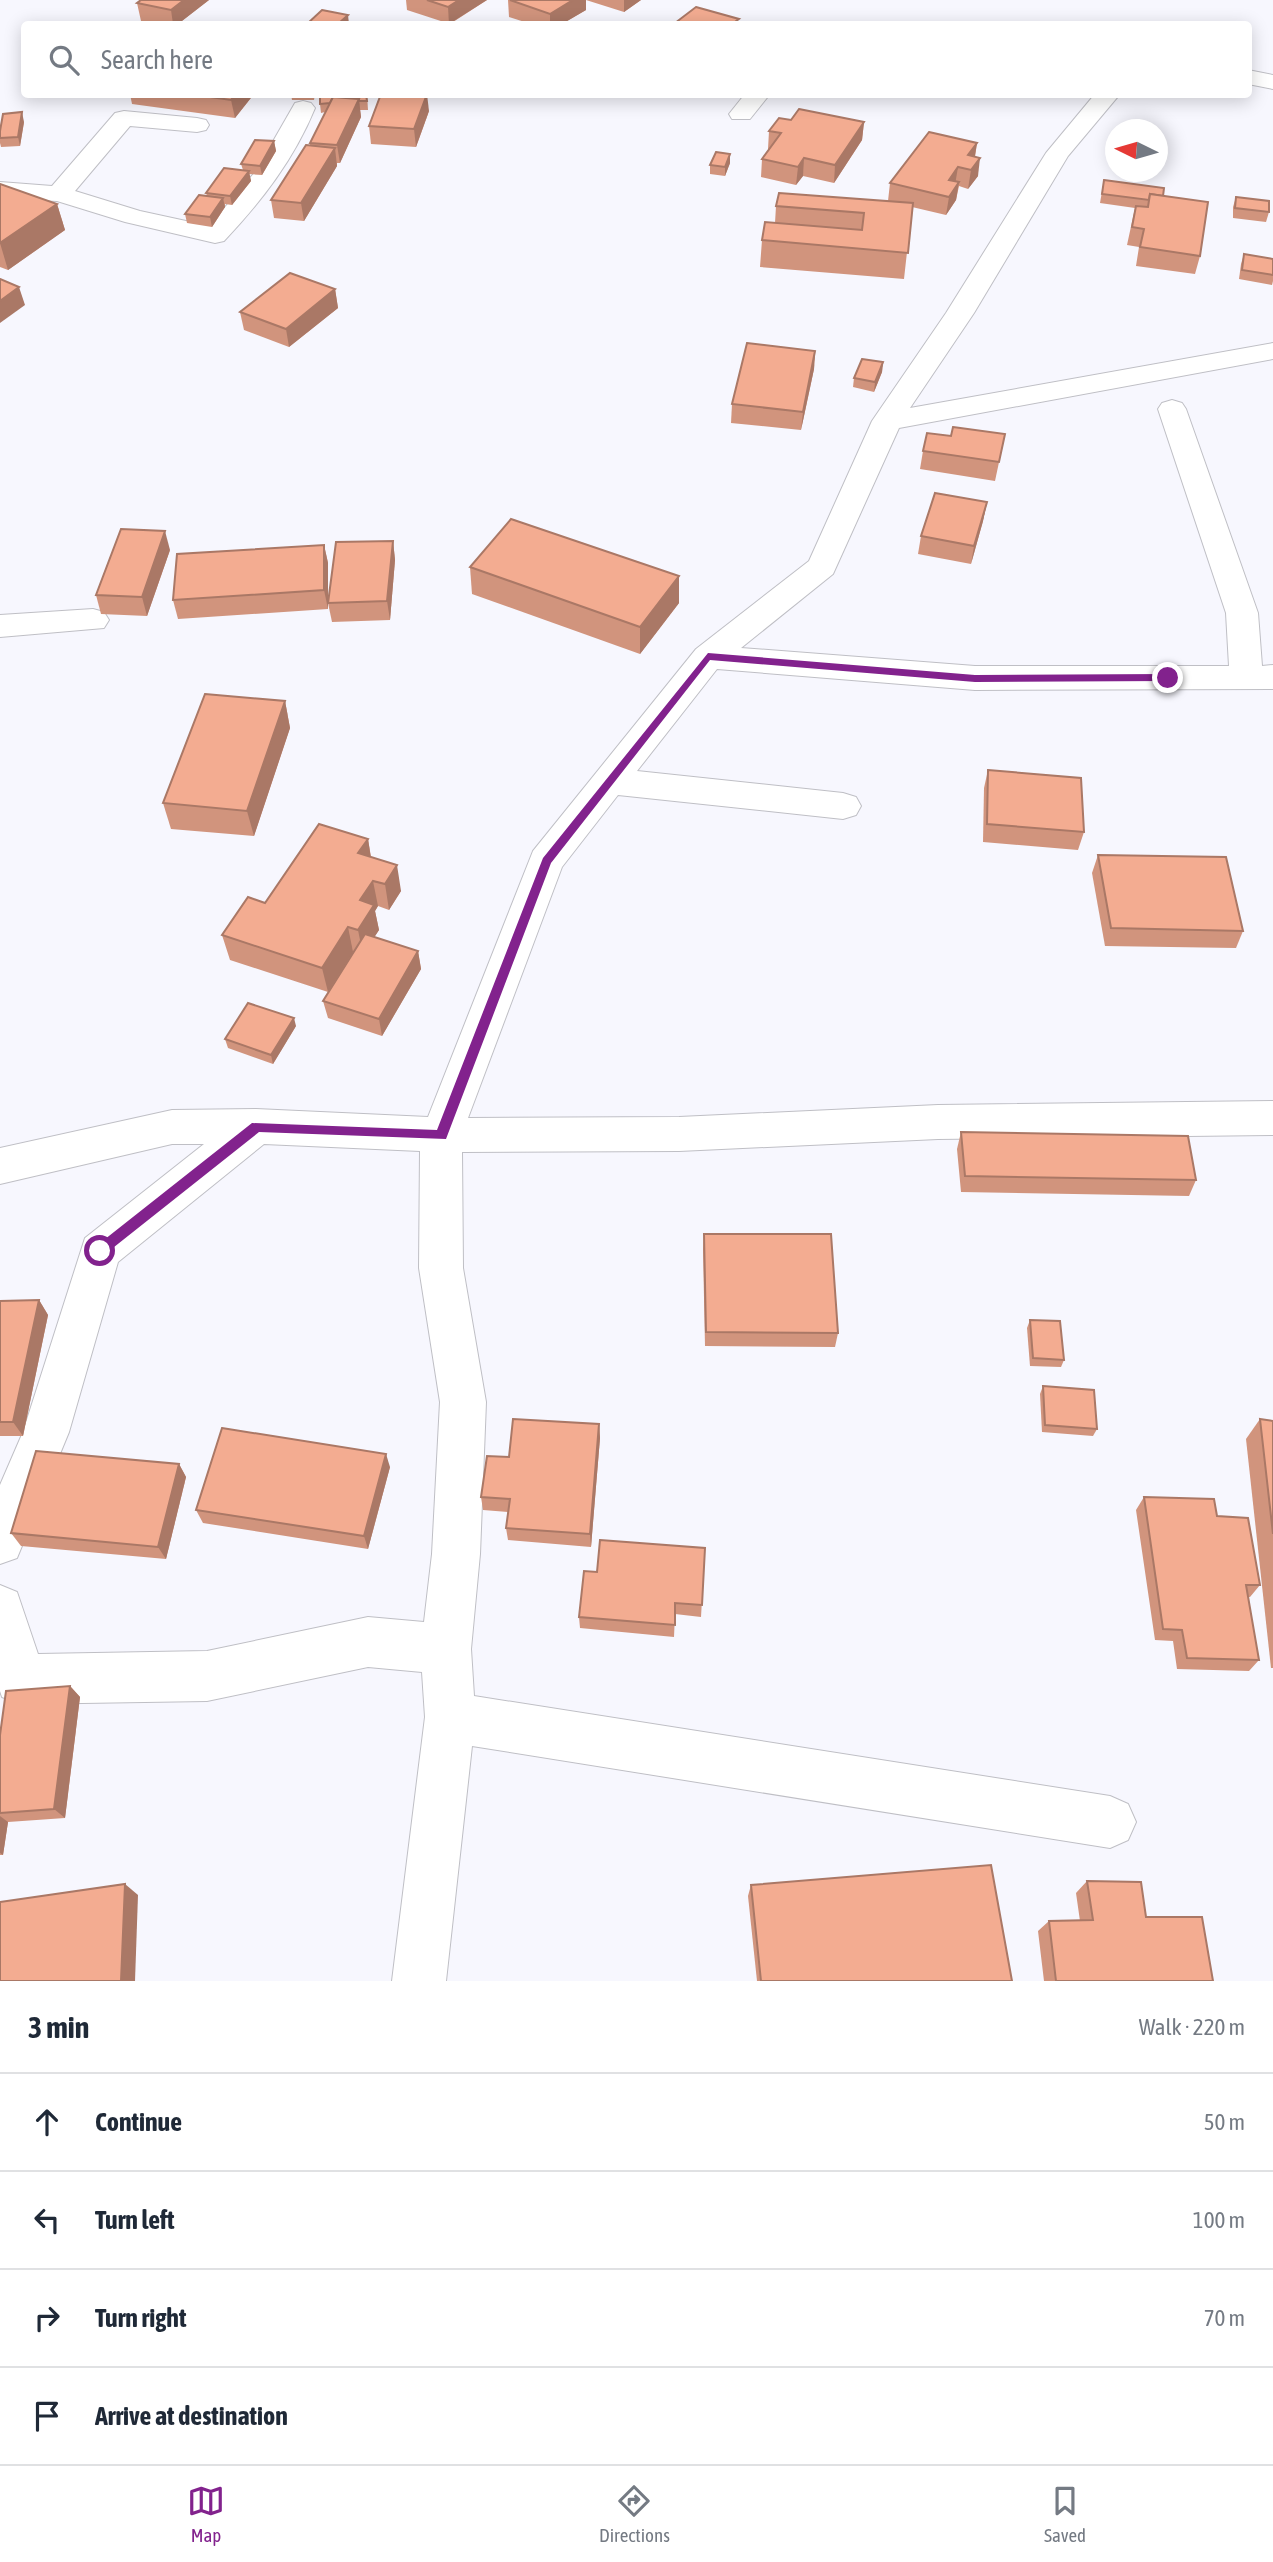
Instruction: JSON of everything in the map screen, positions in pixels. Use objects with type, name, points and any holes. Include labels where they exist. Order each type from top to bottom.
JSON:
[{"type":"street","points":[[1252,77],[1273,82]]},
{"type":"street","points":[[741,114],[755,98]]},
{"type":"street","points":[[419,1981],[450,1717],[446,1650],[456,1554],[463,1402],[441,1268],[441,1135],[546,861],[708,657],[822,567],[887,421],[960,313],[1058,153],[1096,98]]},
{"type":"street","points":[[0,190],[59,194],[134,217],[215,235],[242,207],[291,138],[303,108]]},
{"type":"street","points":[[59,194],[124,118],[197,125]]},
{"type":"street","points":[[887,421],[1273,351]]},
{"type":"street","points":[[708,657],[975,678],[1260,677],[1242,613],[1171,409]]},
{"type":"street","points":[[0,626],[93,621]]},
{"type":"street","points":[[610,781],[843,806]]},
{"type":"street","points":[[0,1166],[172,1127],[257,1126],[441,1135],[679,1134],[938,1122],[1273,1118]]},
{"type":"street","points":[[0,1541],[46,1432],[100,1251],[257,1126]]},
{"type":"street","points":[[0,1609],[20,1679],[207,1676],[368,1643],[446,1650]]},
{"type":"street","points":[[450,1717],[1110,1822]]},
{"type":"building","points":[[141,0],[184,0],[171,10],[137,3]]},
{"type":"building","points":[[427,0],[459,0],[448,7]]},
{"type":"building","points":[[510,0],[573,0],[550,14]]},
{"type":"building","points":[[696,7],[739,19],[736,21],[678,21]]},
{"type":"building","points":[[322,10],[348,15],[341,21],[310,21]]},
{"type":"building","points":[[320,98],[332,98],[330,103],[320,104]]},
{"type":"building","points":[[332,98],[359,99],[337,145],[310,143]]},
{"type":"building","points":[[380,98],[426,98],[414,129],[369,126]]},
{"type":"building","points":[[799,109],[864,122],[835,165],[804,158],[798,167],[762,159],[781,133],[769,131],[779,118],[791,120]]},
{"type":"building","points":[[22,112],[18,137],[0,138],[3,114]]},
{"type":"building","points":[[929,132],[977,143],[968,155],[980,158],[971,170],[958,167],[949,180],[959,182],[949,197],[890,183]]},
{"type":"building","points":[[255,140],[274,141],[260,166],[241,164]]},
{"type":"building","points":[[306,145],[335,148],[301,203],[271,200]]},
{"type":"building","points":[[716,152],[730,154],[725,167],[710,165]]},
{"type":"building","points":[[224,168],[249,171],[230,196],[206,193]]},
{"type":"building","points":[[1104,180],[1164,188],[1163,196],[1150,194],[1149,200],[1102,194]]},
{"type":"building","points":[[0,184],[57,204],[0,243]]},
{"type":"building","points":[[779,193],[913,203],[908,253],[762,240],[765,222],[862,230],[864,213],[776,206]]},
{"type":"building","points":[[1150,194],[1208,202],[1200,256],[1140,247],[1144,229],[1132,227],[1136,206],[1148,207]]},
{"type":"building","points":[[199,195],[223,198],[210,217],[185,214]]},
{"type":"building","points":[[1236,197],[1269,201],[1269,212],[1235,208]]},
{"type":"building","points":[[1244,254],[1273,259],[1273,275],[1242,270]]},
{"type":"building","points":[[290,273],[335,289],[286,329],[240,312]]},
{"type":"building","points":[[0,279],[19,287],[0,301]]},
{"type":"building","points":[[747,343],[815,351],[803,412],[732,404]]},
{"type":"building","points":[[862,359],[883,362],[875,382],[854,378]]},
{"type":"building","points":[[953,427],[1005,434],[999,462],[923,451],[927,433],[951,436]]},
{"type":"building","points":[[935,493],[987,502],[974,546],[921,536]]},
{"type":"building","points":[[511,519],[679,576],[640,627],[470,567]]},
{"type":"building","points":[[121,529],[165,531],[142,597],[96,595]]},
{"type":"building","points":[[393,541],[387,601],[328,603],[336,542]]},
{"type":"building","points":[[324,545],[324,590],[173,600],[177,554]]},
{"type":"building","points":[[205,694],[285,701],[247,811],[163,803]]},
{"type":"building","points":[[988,770],[1081,778],[1084,832],[987,824]]},
{"type":"building","points":[[319,824],[368,839],[358,853],[397,865],[385,884],[373,881],[360,900],[374,905],[358,930],[348,927],[322,968],[222,935],[248,897],[265,903]]},
{"type":"building","points":[[1098,855],[1226,857],[1243,931],[1111,928]]},
{"type":"building","points":[[365,934],[418,951],[379,1019],[323,1001]]},
{"type":"building","points":[[248,1003],[294,1018],[271,1055],[225,1039]]},
{"type":"building","points":[[961,1132],[1188,1136],[1196,1180],[965,1176]]},
{"type":"building","points":[[704,1234],[831,1234],[838,1333],[706,1332]]},
{"type":"building","points":[[39,1300],[13,1422],[0,1422],[0,1301]]},
{"type":"building","points":[[1030,1320],[1060,1321],[1064,1360],[1033,1358]]},
{"type":"building","points":[[1043,1386],[1094,1390],[1097,1429],[1045,1425]]},
{"type":"building","points":[[513,1419],[599,1424],[590,1534],[506,1528],[510,1499],[481,1497],[487,1456],[509,1457]]},
{"type":"building","points":[[1260,1419],[1273,1421],[1273,1534]]},
{"type":"building","points":[[222,1428],[386,1454],[364,1536],[196,1510]]},
{"type":"building","points":[[36,1451],[179,1464],[158,1547],[11,1533]]},
{"type":"building","points":[[1144,1497],[1214,1499],[1217,1516],[1248,1518],[1260,1585],[1246,1585],[1259,1660],[1187,1658],[1182,1630],[1163,1629]]},
{"type":"building","points":[[600,1540],[705,1548],[702,1605],[675,1603],[675,1625],[579,1617],[584,1571],[597,1572]]},
{"type":"building","points":[[70,1686],[54,1809],[0,1813],[0,1735],[6,1691]]},
{"type":"building","points":[[991,1865],[1012,1981],[761,1981],[751,1885]]},
{"type":"building","points":[[1087,1881],[1141,1882],[1146,1917],[1202,1917],[1213,1981],[1056,1981],[1049,1921],[1093,1920]]},
{"type":"building","points":[[125,1884],[121,1981],[0,1981],[0,1902]]},
{"type":"route","points":[[100,1251],[257,1126],[441,1135],[546,861],[708,657],[975,678],[1168,678]]}]
